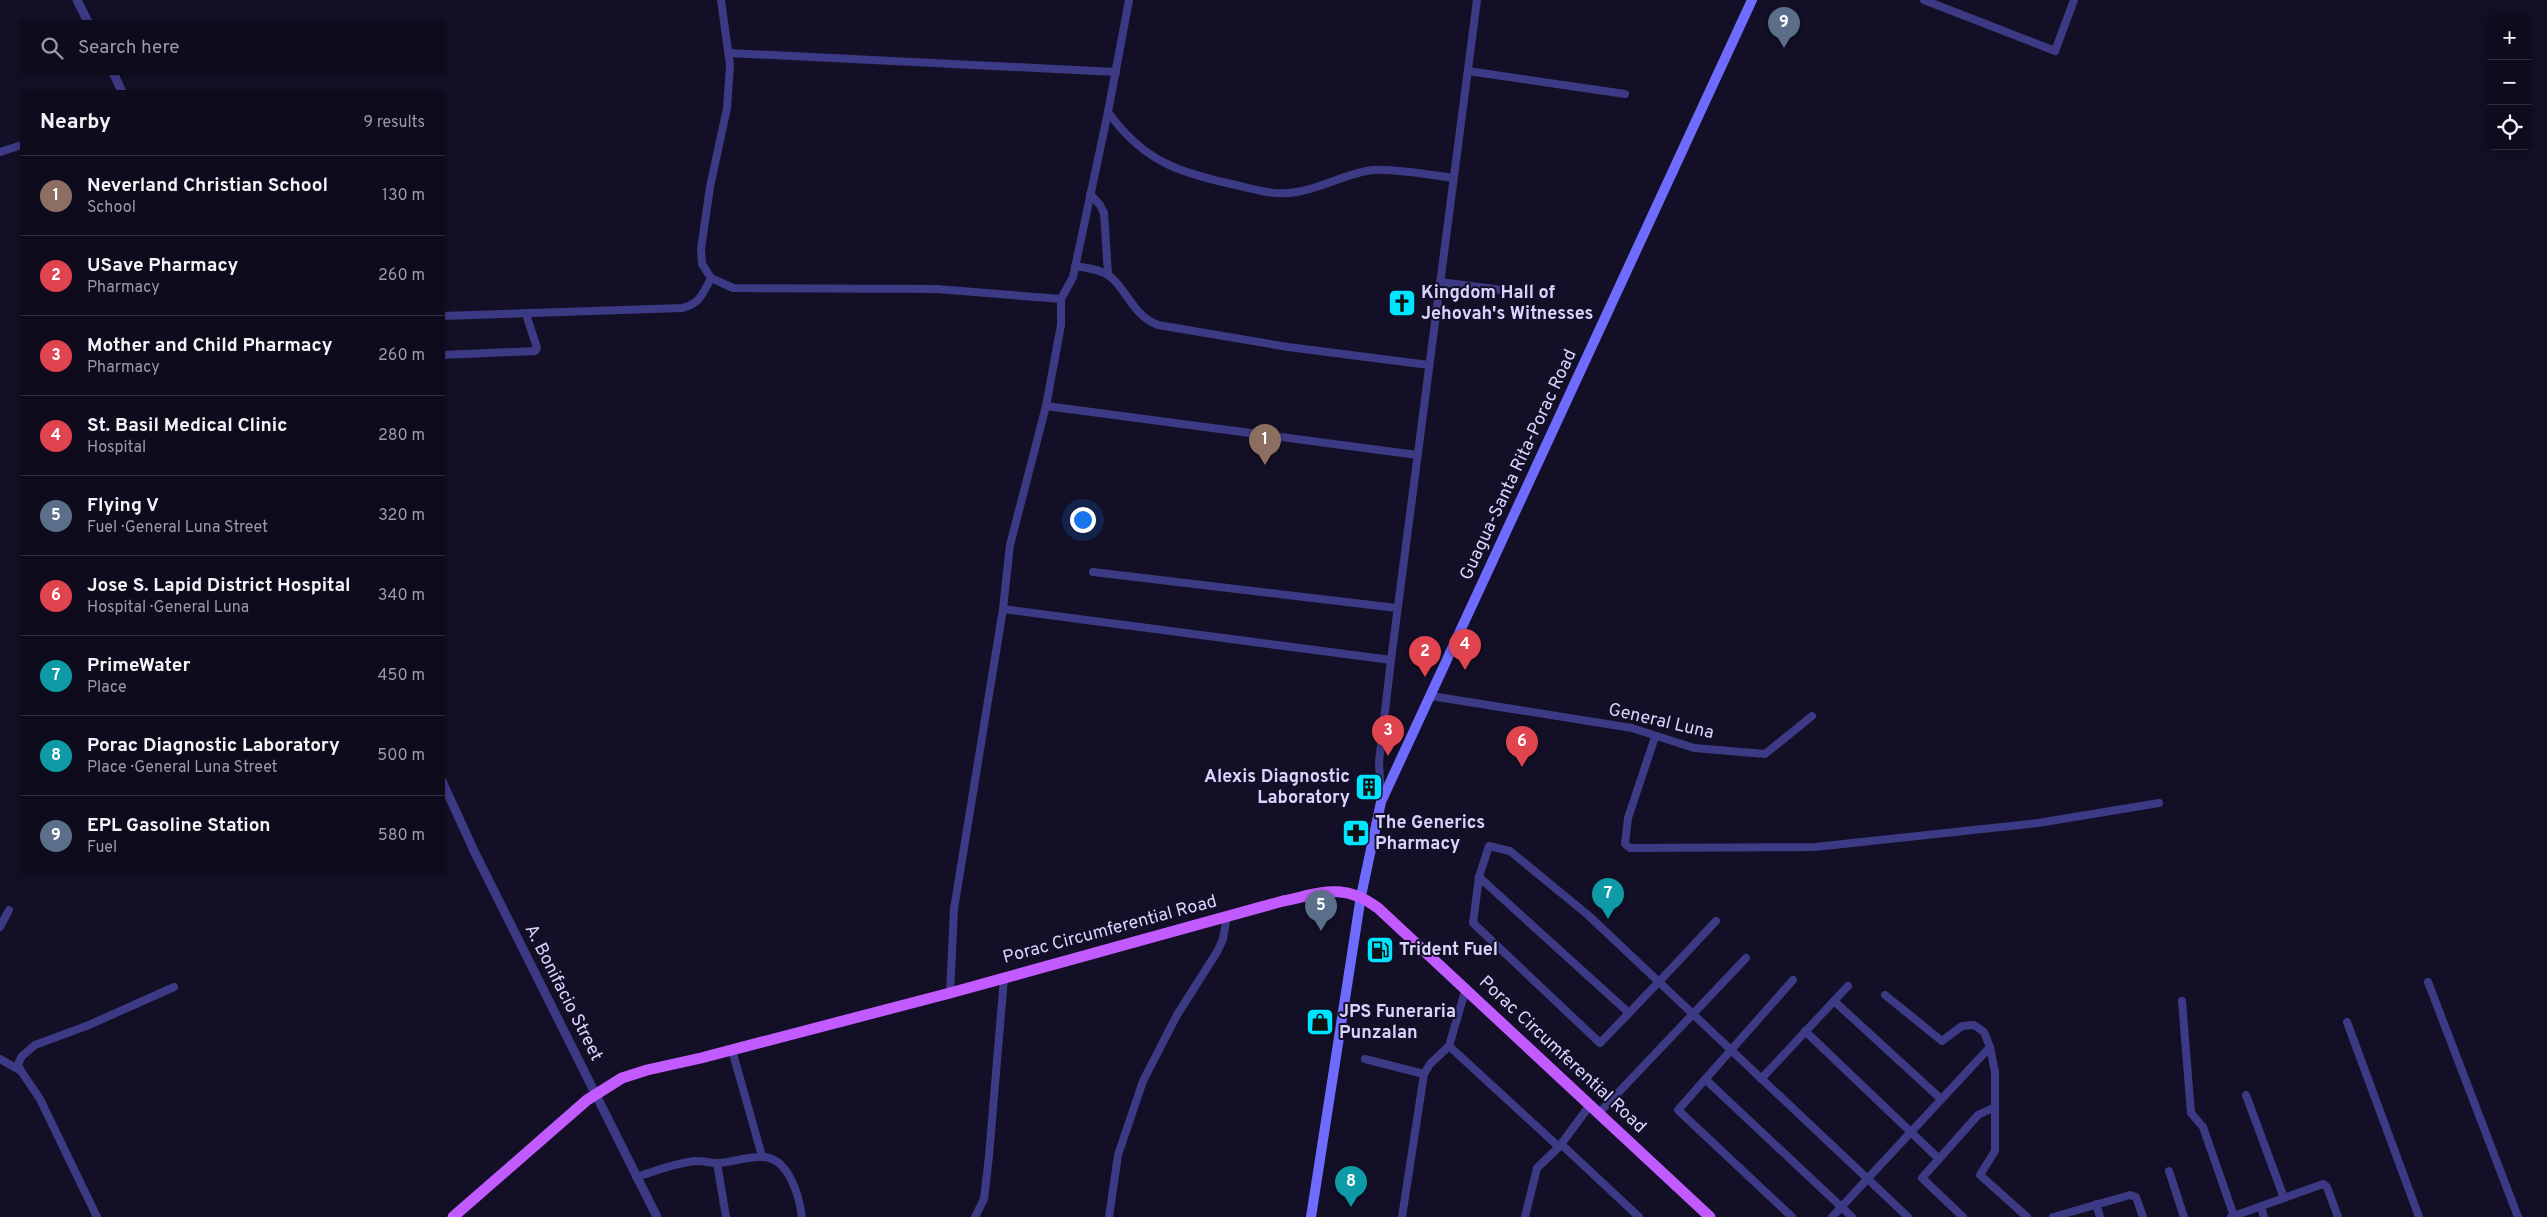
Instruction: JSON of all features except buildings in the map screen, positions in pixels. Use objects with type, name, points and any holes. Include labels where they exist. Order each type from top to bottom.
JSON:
[{"type":"main road","name":"Guagua-Santa Rita-Porac Road","points":[[1311,1217],[1361,896],[1381,802],[1752,0]]},
{"type":"main road","name":"Porac Circumferential Road","points":[[453,1217],[596,1094],[622,1078],[950,993],[1283,901],[1346,891],[1361,896],[1378,908],[1710,1217]]},
{"type":"street","points":[[77,0],[87,20]]},
{"type":"street","points":[[721,0],[729,53],[728,108],[710,187],[701,249],[702,264],[711,278],[733,288],[936,289],[1061,299]]},
{"type":"street","points":[[950,993],[954,909],[1003,608],[1010,545],[1046,406],[1061,325],[1061,299],[1073,277],[1108,112],[1129,0]]},
{"type":"street","points":[[1381,802],[1379,762],[1397,608],[1477,0]]},
{"type":"street","points":[[1924,0],[2055,51],[2074,0]]},
{"type":"street","points":[[729,53],[1116,72]]},
{"type":"street","points":[[1468,71],[1625,94]]},
{"type":"street","points":[[114,75],[121,90]]},
{"type":"street","points":[[1108,112],[1133,142],[1154,158],[1171,167],[1190,174],[1266,192],[1296,193],[1341,178],[1375,170],[1453,178]]},
{"type":"street","points":[[0,152],[20,146]]},
{"type":"street","points":[[1090,194],[1100,205],[1104,213],[1108,274]]},
{"type":"street","points":[[1075,266],[1095,269],[1108,274],[1140,314],[1149,322],[1158,325],[1288,347],[1429,365]]},
{"type":"street","points":[[445,316],[688,306],[693,305],[700,299],[711,278]]},
{"type":"street","points":[[1440,282],[1502,290]]},
{"type":"street","points":[[445,356],[534,351],[536,348],[526,314]]},
{"type":"street","points":[[1046,406],[1417,455]]},
{"type":"street","points":[[1093,572],[1397,608]]},
{"type":"street","points":[[1003,608],[1391,660]]},
{"type":"street","name":"General Luna","points":[[1431,696],[1632,728],[1655,737],[1694,748],[1765,754],[1812,716]]},
{"type":"street","points":[[1655,737],[1628,818],[1625,844],[1630,848],[1816,847],[2030,824],[2159,803]]},
{"type":"street","name":"A. Bonifacio Street","points":[[445,788],[475,853],[657,1217]]},
{"type":"street","points":[[1716,921],[1659,981],[1628,1014],[1600,1043],[1474,923],[1479,877],[1489,846],[1510,851],[1588,915],[1659,981],[1761,1080],[1908,1217]]},
{"type":"street","points":[[1479,877],[1628,1014]]},
{"type":"street","points":[[0,927],[9,910]]},
{"type":"street","points":[[1109,1217],[1118,1155],[1143,1081],[1177,1015],[1217,952],[1223,939],[1227,916]]},
{"type":"street","points":[[1599,1113],[1746,958]]},
{"type":"street","points":[[976,1217],[984,1199],[1004,978]]},
{"type":"street","points":[[1792,1217],[1679,1112],[1679,1109],[1793,980]]},
{"type":"street","points":[[2428,982],[2518,1217]]},
{"type":"street","points":[[1761,1080],[1804,1031],[1848,986]]},
{"type":"street","points":[[98,1217],[40,1099],[18,1064],[22,1056],[36,1045],[89,1025],[174,987]]},
{"type":"street","points":[[1402,1217],[1424,1074],[1430,1064],[1449,1046],[1466,988]]},
{"type":"street","points":[[1885,995],[1942,1041],[1962,1026],[1974,1025],[1983,1029],[1990,1047],[1994,1072],[1995,1150],[1980,1175],[2027,1217]]},
{"type":"street","points":[[1834,1001],[1941,1100]]},
{"type":"street","points":[[2182,1001],[2191,1114],[2203,1127],[2232,1216],[2325,1184],[2338,1217]]},
{"type":"street","points":[[2347,1022],[2419,1217]]},
{"type":"street","points":[[1804,1031],[1938,1158]]},
{"type":"street","points":[[1449,1046],[1639,1217]]},
{"type":"street","points":[[1832,1217],[1990,1047]]},
{"type":"street","points":[[732,1050],[762,1156]]},
{"type":"street","points":[[0,1059],[21,1071]]},
{"type":"street","points":[[1365,1059],[1424,1074]]},
{"type":"street","points":[[1705,1079],[1852,1217]]},
{"type":"street","points":[[2246,1095],[2284,1198]]},
{"type":"street","points":[[1525,1217],[1537,1168],[1560,1146],[1590,1104]]},
{"type":"street","points":[[1963,1217],[1922,1179],[1938,1158],[1978,1116],[1993,1108]]},
{"type":"street","points":[[636,1177],[693,1161],[717,1163],[762,1156],[780,1163],[792,1182],[800,1202],[802,1217]]},
{"type":"street","points":[[717,1163],[726,1217]]},
{"type":"street","points":[[2169,1171],[2184,1217]]},
{"type":"street","points":[[2053,1217],[2132,1195],[2136,1199],[2143,1217]]},
{"type":"street","points":[[2096,1204],[2100,1217]]},
{"type":"street","points":[[2261,1207],[2264,1217]]},
{"type":"place","name":"EPL Gasoline Station","points":[[1784,48]]},
{"type":"place","name":"Kingdom Hall of Jehovah's Witnesses","points":[[1402,303]]},
{"type":"place","name":"Neverland Christian School","points":[[1265,465]]},
{"type":"place","name":"St. Basil Medical Clinic","points":[[1465,670]]},
{"type":"place","name":"USave Pharmacy","points":[[1425,677]]},
{"type":"place","name":"Mother and Child Pharmacy","points":[[1388,756]]},
{"type":"place","name":"Jose S. Lapid District Hospital","points":[[1522,767]]},
{"type":"place","name":"Alexis Diagnostic Laboratory","points":[[1369,787]]},
{"type":"place","name":"The Generics Pharmacy","points":[[1356,833]]},
{"type":"place","name":"PrimeWater","points":[[1608,919]]},
{"type":"place","name":"Flying V","points":[[1321,931]]},
{"type":"place","name":"Trident Fuel","points":[[1380,950]]},
{"type":"place","name":"JPS Funeraria Punzalan","points":[[1320,1022]]},
{"type":"place","name":"Porac Diagnostic Laboratory","points":[[1351,1207]]}]
